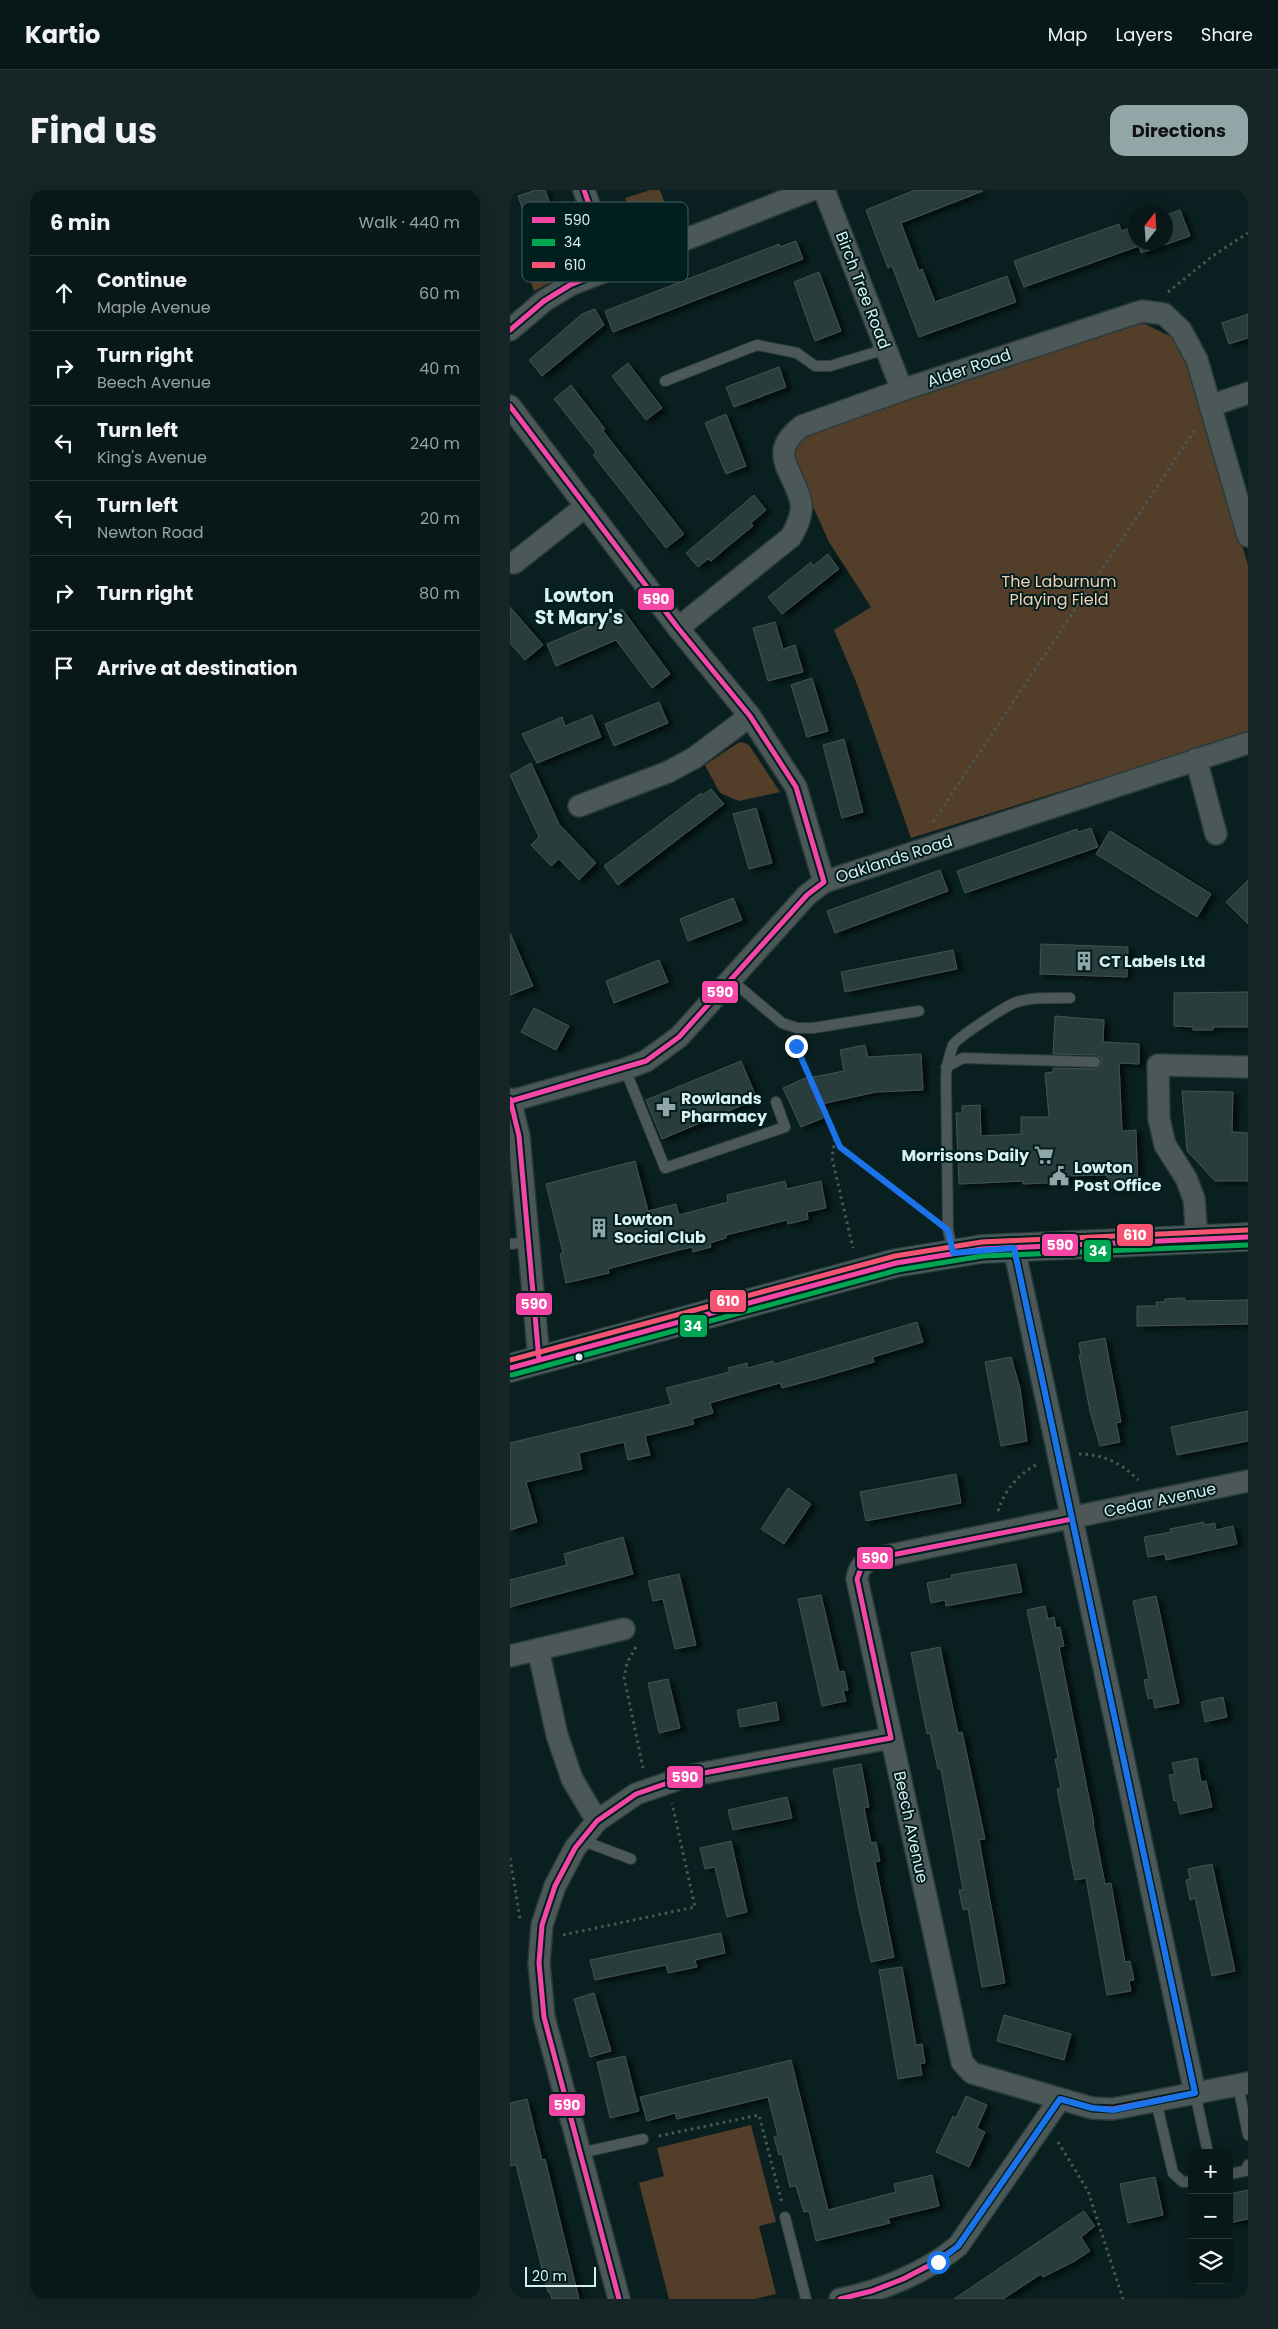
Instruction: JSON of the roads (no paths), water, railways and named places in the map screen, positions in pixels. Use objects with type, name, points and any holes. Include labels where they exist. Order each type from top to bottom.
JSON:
[{"type":"main road","points":[[510,1368],[896,1263],[951,1242],[1014,1248],[1248,1238]]},
{"type":"street","points":[[584,190],[588,202]]},
{"type":"street","points":[[688,238],[811,190]]},
{"type":"street","name":"Birch Tree Road","points":[[824,190],[902,390]]},
{"type":"street","points":[[510,330],[544,301],[577,282]]},
{"type":"street","name":"Alder Road","points":[[678,628],[791,537],[797,527],[801,504],[784,462],[784,449],[789,436],[802,426],[902,390],[1142,311],[1164,314],[1181,330],[1197,360],[1248,536]]},
{"type":"street","points":[[1210,406],[1248,393]]},
{"type":"street","points":[[510,406],[678,628],[750,716],[796,787],[824,882]]},
{"type":"street","points":[[514,563],[586,506]]},
{"type":"street","points":[[579,806],[668,772],[694,758],[750,716]]},
{"type":"street","name":"Oaklands Road","points":[[510,1100],[625,1069],[646,1061],[679,1037],[807,895],[824,882],[1248,743]]},
{"type":"street","points":[[1196,759],[1216,834]]},
{"type":"street","points":[[1197,1239],[1194,1199],[1186,1178],[1165,1144],[1159,1119],[1158,1065],[1248,1067]]},
{"type":"street","points":[[510,1100],[519,1136],[519,1243],[539,1360]]},
{"type":"street","points":[[1014,1248],[1195,2093]]},
{"type":"street","name":"Cedar Avenue","points":[[1072,1519],[1248,1481]]},
{"type":"street","name":"Beech Avenue","points":[[1072,1519],[872,1559],[858,1569],[857,1578],[962,2062],[972,2073],[1092,2108],[1113,2110],[1243,2084]]},
{"type":"street","points":[[510,1656],[624,1629]]},
{"type":"street","points":[[538,1649],[560,1744],[572,1779],[597,1821]]},
{"type":"street","points":[[619,2299],[544,2017],[539,1963],[540,1940],[542,1925],[555,1886],[575,1848],[597,1821],[636,1794],[688,1776],[891,1738]]},
{"type":"street","points":[[840,2299],[862,2295],[938,2262],[958,2246],[1060,2099]]},
{"type":"lane","points":[[665,381],[757,345],[797,353],[816,366],[830,366],[886,349]]},
{"type":"lane","points":[[730,979],[782,1023],[797,1028],[814,1028],[918,1011]]},
{"type":"lane","points":[[951,1242],[946,1067],[954,1044],[967,1032],[1014,1002],[1033,998],[1070,998]]},
{"type":"lane","points":[[946,1067],[963,1058],[1095,1062]]},
{"type":"lane","points":[[625,1069],[665,1168],[785,1127],[776,1102]]},
{"type":"lane","points":[[581,1840],[631,1859]]},
{"type":"lane","points":[[1243,2084],[1248,2135]]},
{"type":"lane","points":[[1195,2093],[1207,2149]]},
{"type":"lane","points":[[1156,2101],[1172,2174],[1183,2182],[1188,2181]]},
{"type":"lane","points":[[580,2154],[643,2139]]},
{"type":"lane","points":[[1233,2173],[1245,2171],[1248,2165]]},
{"type":"lane","points":[[785,2217],[806,2299]]},
{"type":"place","name":"CT Labels Ltd","points":[[1084,961]]},
{"type":"place","name":"Rowlands Pharmacy","points":[[666,1107]]},
{"type":"place","name":"Morrisons Daily","points":[[1044,1155]]},
{"type":"place","name":"Lowton Post Office","points":[[1059,1176]]},
{"type":"place","name":"Lowton Social Club","points":[[599,1228]]},
{"type":"district","name":"Lowton St Mary's","points":[[579,606]]},
{"type":"park label","name":"The Laburnum Playing Field","points":[[1059,590]]}]
